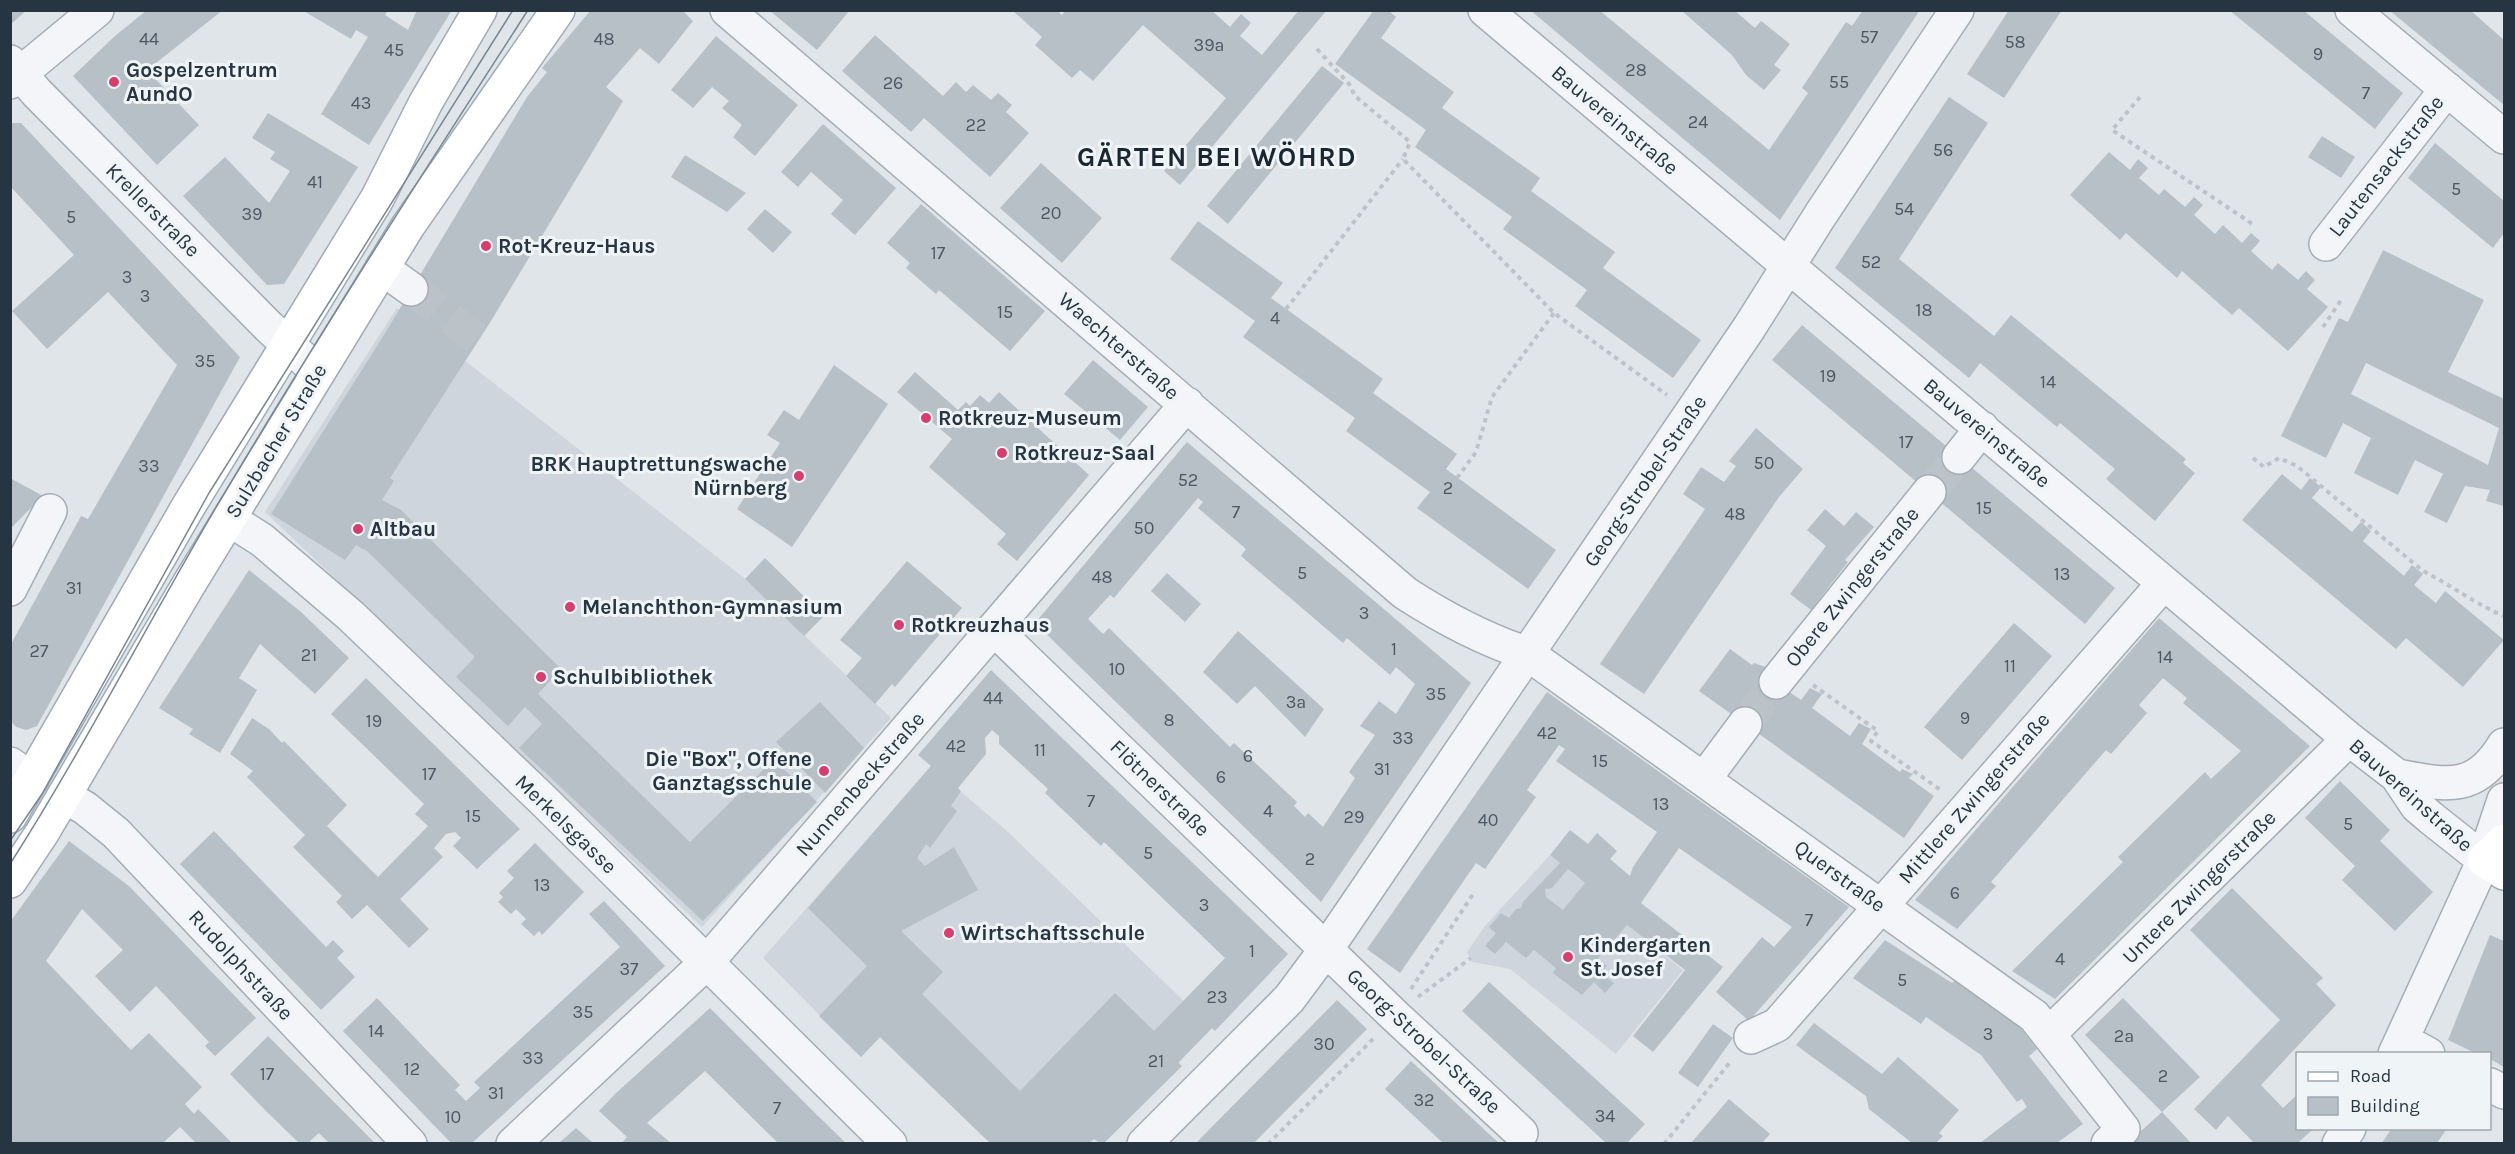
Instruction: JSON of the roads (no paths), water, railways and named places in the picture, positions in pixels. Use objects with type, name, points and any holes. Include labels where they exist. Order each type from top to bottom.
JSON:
[{"type":"main road","name":"Sulzbacher Straße","points":[[10,816],[21,771],[188,507],[377,199],[441,74],[480,10]]},
{"type":"main road","name":"Sulzbacher Straße","points":[[10,881],[64,796],[382,268],[433,189],[558,10]]},
{"type":"street","points":[[13,73],[97,10]]},
{"type":"street","name":"Waechterstraße","points":[[727,10],[1406,593],[1443,618],[1490,641],[1528,654]]},
{"type":"street","name":"Bauvereinstraße","points":[[1485,10],[2349,739],[2397,776],[2416,806],[2498,858]]},
{"type":"street","name":"Georg-Strobel-Straße","points":[[1144,1143],[1289,999],[1327,948],[1690,413],[1957,10]]},
{"type":"street","points":[[2352,10],[2505,137]]},
{"type":"street","name":"Krellerstraße","points":[[13,73],[287,345],[318,372]]},
{"type":"street","name":"Lautensackstraße","points":[[2326,244],[2447,89]]},
{"type":"street","points":[[382,268],[411,289]]},
{"type":"street","name":"Nunnenbeckstraße","points":[[513,1143],[707,962],[1187,404]]},
{"type":"street","points":[[1959,457],[1982,428]]},
{"type":"street","name":"Obere Zwingerstraße","points":[[1782,675],[1929,492]]},
{"type":"street","points":[[10,589],[50,511]]},
{"type":"street","name":"Merkelsgasse","points":[[229,519],[262,540],[351,616],[890,1143]]},
{"type":"street","name":"Mittlere Zwingerstraße","points":[[1750,1037],[1777,1025],[2164,583]]},
{"type":"street","name":"Flötnerstraße","points":[[994,629],[1327,948]]},
{"type":"street","name":"Querstraße","points":[[1528,654],[1705,778],[2034,1016],[2049,1034],[2116,1136]]},
{"type":"street","points":[[1705,778],[1745,724]]},
{"type":"street","name":"Untere Zwingerstraße","points":[[2049,1034],[2349,739]]},
{"type":"street","points":[[2397,776],[2443,783],[2465,782],[2492,764],[2505,745]]},
{"type":"street","name":"Rudolphstraße","points":[[64,796],[85,808],[116,833],[410,1143]]},
{"type":"street","points":[[2409,1049],[2498,858],[2505,800]]},
{"type":"street","name":"Georg-Strobel-Straße","points":[[1327,948],[1386,1024],[1521,1133]]},
{"type":"street","points":[[2491,1085],[2505,1092]]},
{"type":"street","points":[[2339,1143],[2348,1130]]},
{"type":"tunnel","points":[[411,289],[479,340]]},
{"type":"tunnel","points":[[1929,492],[1959,457]]},
{"type":"tunnel","points":[[1745,724],[1776,682]]},
{"type":"tram line","points":[[10,841],[42,794],[209,493],[513,10]]},
{"type":"tram line","points":[[10,864],[65,774],[194,545],[258,437],[372,253],[528,10]]},
{"type":"place","name":"Gospelzentrum AundO","points":[[114,82]]},
{"type":"place","name":"Rot-Kreuz-Haus","points":[[486,246]]},
{"type":"place","name":"Rotkreuz-Museum","points":[[926,418]]},
{"type":"place","name":"Rotkreuz-Saal","points":[[1002,453]]},
{"type":"place","name":"BRK Hauptrettungswache Nürnberg","points":[[799,476]]},
{"type":"place","name":"Altbau","points":[[358,529]]},
{"type":"place","name":"Melanchthon-Gymnasium","points":[[570,607]]},
{"type":"place","name":"Rotkreuzhaus","points":[[899,625]]},
{"type":"place","name":"Schulbibliothek","points":[[541,677]]},
{"type":"place","name":"Die \"Box\", Offene Ganztagsschule","points":[[824,771]]},
{"type":"place","name":"Wirtschaftsschule","points":[[949,933]]},
{"type":"place","name":"Kindergarten St. Josef","points":[[1568,957]]},
{"type":"district","name":"GÄRTEN BEI WÖHRD","points":[[1217,157]]}]
